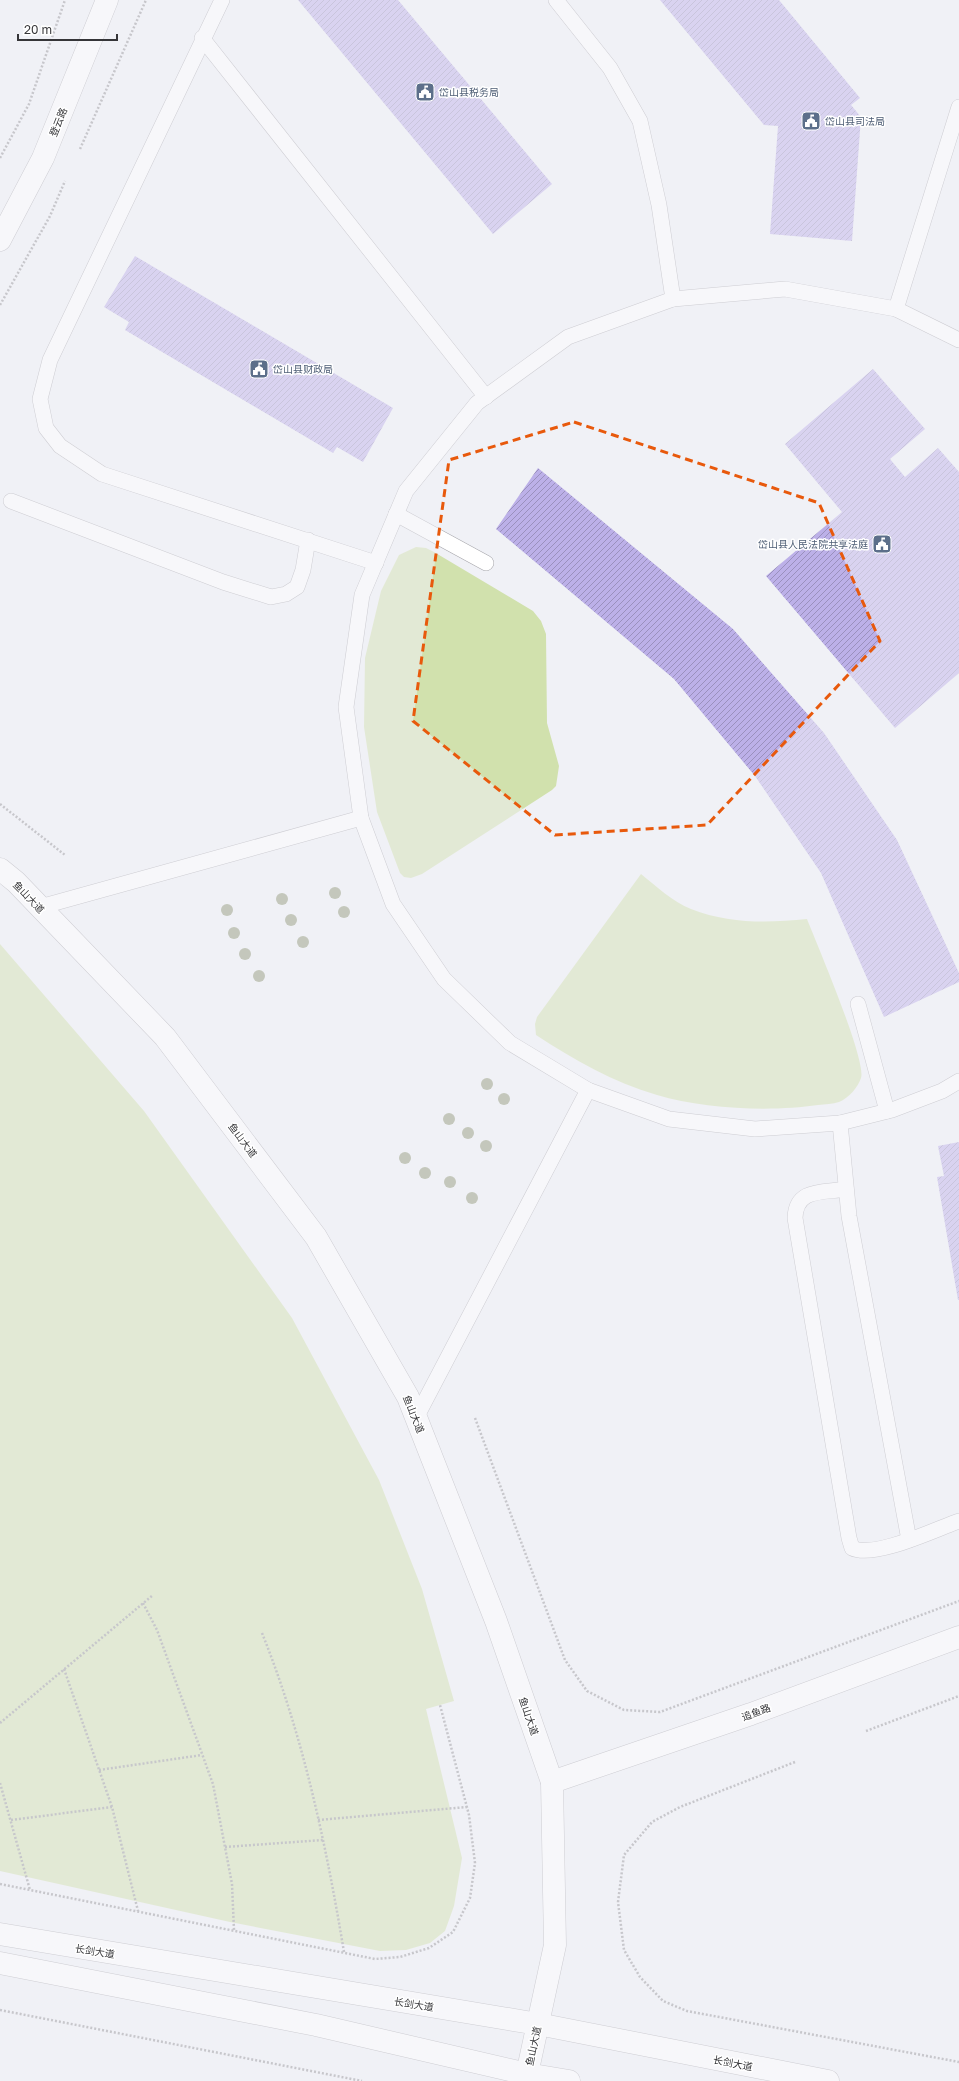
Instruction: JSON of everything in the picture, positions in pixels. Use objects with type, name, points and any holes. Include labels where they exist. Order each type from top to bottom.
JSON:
[{"type":"main road","name":"登云路","points":[[0,240],[43,158],[107,0]]},
{"type":"main road","name":"鱼山大道","points":[[0,869],[16,882],[165,1037],[316,1237],[408,1397],[496,1621],[552,1782],[555,1945],[527,2074]]},
{"type":"main road","name":"追鱼路","points":[[552,1782],[751,1714],[959,1637]]},
{"type":"main road","name":"长剑大道","points":[[0,1934],[538,2024],[828,2081]]},
{"type":"main road","points":[[0,1963],[316,2025],[527,2074],[569,2081]]},
{"type":"lane","points":[[222,0],[202,38],[50,360],[40,399],[46,428],[60,446],[102,474],[376,563]]},
{"type":"lane","points":[[556,0],[610,68],[640,121],[659,206],[673,298]]},
{"type":"lane","points":[[202,38],[486,397]]},
{"type":"lane","points":[[896,309],[959,107]]},
{"type":"lane","points":[[959,340],[896,309],[785,289],[673,298],[568,337],[477,403],[406,491],[362,595],[346,706],[361,818],[394,904],[444,979],[510,1043],[588,1090],[669,1119],[755,1130],[840,1123],[887,1111],[942,1091],[959,1081]]},
{"type":"lane","points":[[11,501],[223,582],[271,597],[286,594],[296,587],[303,570],[308,540]]},
{"type":"lane","points":[[396,514],[486,563]]},
{"type":"lane","points":[[40,907],[361,818]]},
{"type":"lane","points":[[858,1004],[887,1111]]},
{"type":"lane","points":[[416,1418],[588,1090]]},
{"type":"lane","points":[[840,1123],[849,1216],[909,1540]]},
{"type":"lane","points":[[846,1189],[809,1194],[801,1198],[796,1207],[795,1218],[849,1538],[852,1548],[858,1551],[868,1552],[909,1540],[959,1520]]},
{"type":"path","points":[[0,158],[29,104],[65,0]]},
{"type":"path","points":[[0,804],[64,855]]},
{"type":"path","points":[[475,1418],[565,1660],[586,1691],[624,1710],[660,1712],[959,1601]]},
{"type":"path","points":[[0,1723],[153,1595]]},
{"type":"path","points":[[143,1603],[157,1630],[213,1784],[232,1884],[234,1930]]},
{"type":"path","points":[[262,1633],[298,1733],[334,1887],[344,1952]]},
{"type":"path","points":[[64,1669],[112,1807],[138,1911]]},
{"type":"path","points":[[866,1731],[959,1696]]},
{"type":"path","points":[[0,1884],[375,1959],[400,1957],[429,1948],[453,1932],[470,1898],[475,1863],[467,1807],[440,1705]]},
{"type":"path","points":[[99,1770],[202,1755]]},
{"type":"path","points":[[796,1762],[680,1807],[652,1822],[624,1854],[618,1902],[624,1950],[640,1977],[663,2001],[687,2011],[959,2062]]},
{"type":"path","points":[[0,1783],[30,1890]]},
{"type":"path","points":[[11,1820],[112,1807]]},
{"type":"path","points":[[318,1820],[467,1807]]},
{"type":"path","points":[[225,1847],[323,1840]]},
{"type":"path","points":[[0,2010],[362,2081]]},
{"type":"highlighted area","points":[[574,422],[819,503],[880,641],[707,825],[555,835],[413,721],[449,460]]},
{"type":"green space","points":[[416,547],[426,548],[434,552],[533,611],[541,621],[546,634],[547,723],[559,766],[556,786],[552,790],[422,874],[411,878],[404,877],[400,873],[377,812],[364,727],[365,658],[381,591],[399,555]]},
{"type":"green space","points":[[641,874],[684,906],[705,914],[734,920],[763,922],[807,919],[849,1026],[861,1067],[860,1081],[850,1095],[839,1102],[834,1103],[759,1109],[716,1106],[675,1100],[641,1090],[594,1070],[536,1035],[535,1024],[537,1017]]},
{"type":"green space","points":[[0,944],[144,1111],[292,1318],[379,1480],[422,1589],[454,1701],[426,1709],[462,1858],[454,1906],[445,1931],[430,1943],[406,1950],[380,1951],[230,1922],[0,1871]]},
{"type":"building","name":"岱山县税务局","points":[[298,0],[398,0],[552,184],[493,234]]},
{"type":"building","name":"岱山县司法局","points":[[660,0],[779,0],[860,98],[851,105],[861,117],[852,241],[770,234],[778,126],[764,125]]},
{"type":"building","name":"岱山县财政局","points":[[135,256],[393,408],[363,462],[337,447],[333,453],[125,330],[129,322],[104,307]]},
{"type":"building","name":"岱山县人民法院共享法庭","points":[[873,369],[925,429],[890,459],[905,477],[938,448],[959,472],[959,673],[895,728],[766,576],[842,512],[785,444]]},
{"type":"building","points":[[538,468],[733,629],[824,733],[897,840],[959,973],[959,982],[884,1017],[821,873],[755,776],[674,679],[496,529]]},
{"type":"building","points":[[959,1142],[958,1300],[937,1177],[944,1176],[938,1146]]},
{"type":"place","name":"岱山县税务局","points":[[425,92]]},
{"type":"place","name":"岱山县司法局","points":[[811,121]]},
{"type":"place","name":"岱山县财政局","points":[[259,369]]},
{"type":"place","name":"岱山县人民法院共享法庭","points":[[882,544]]}]
